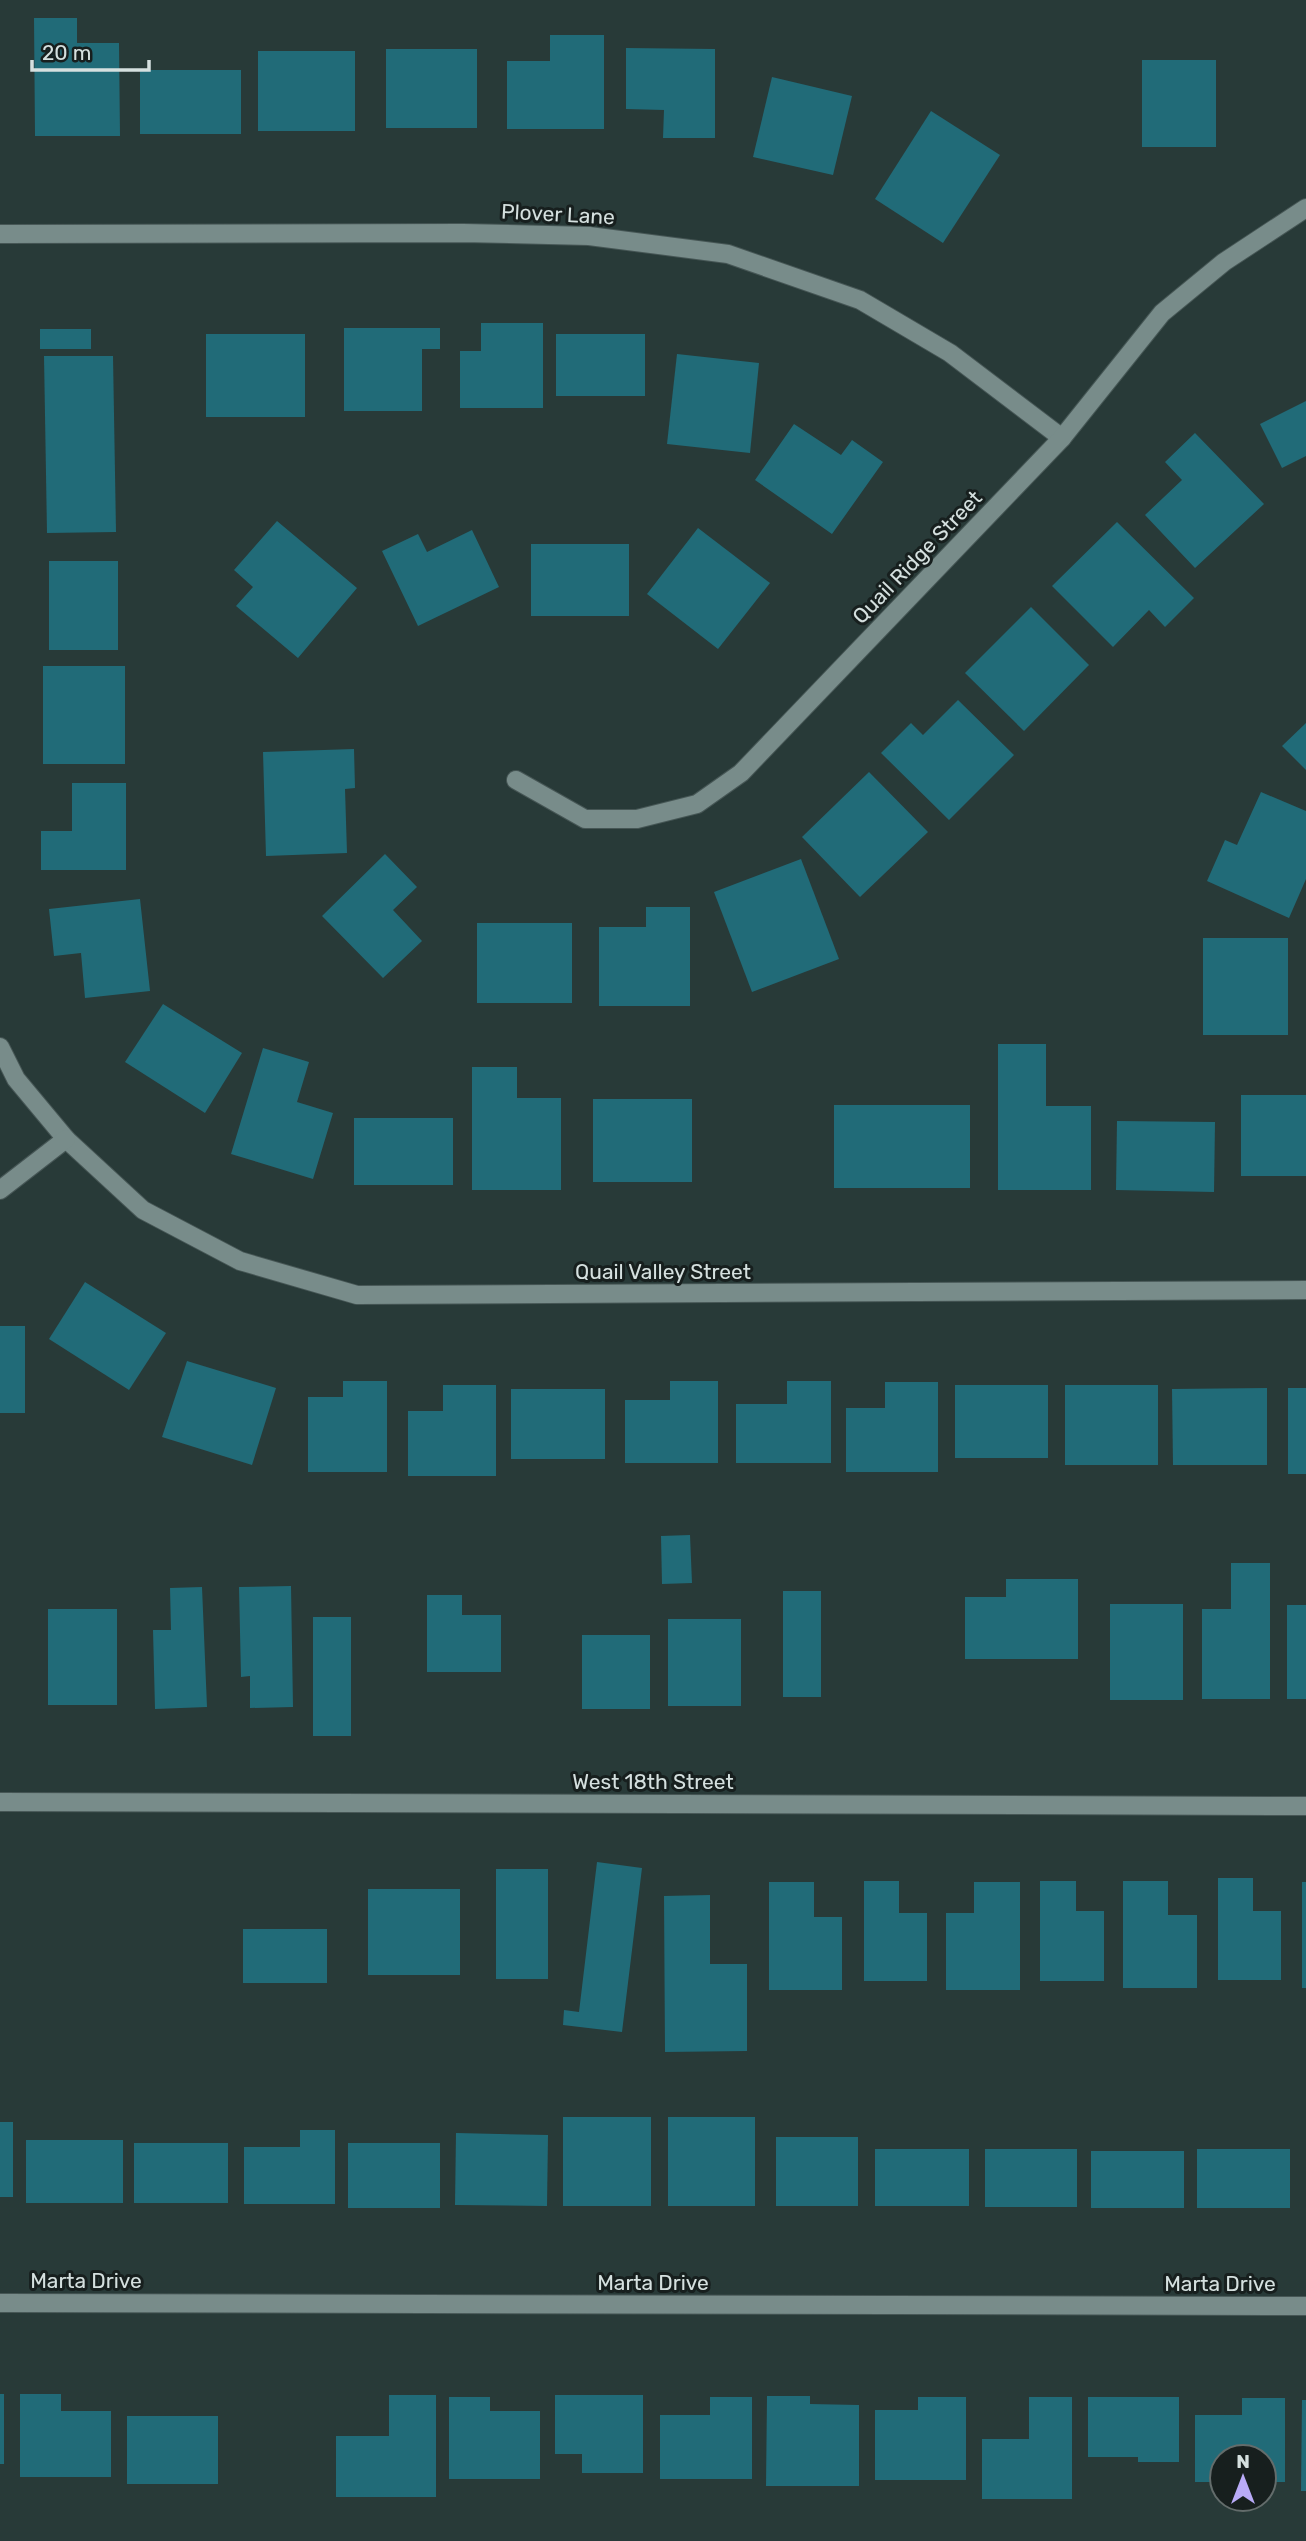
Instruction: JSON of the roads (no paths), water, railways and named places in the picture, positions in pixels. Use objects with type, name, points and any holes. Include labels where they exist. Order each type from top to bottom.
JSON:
[{"type":"street","name":"Quail Ridge Street","points":[[516,780],[585,819],[636,819],[697,804],[741,773],[1062,438],[1163,313],[1224,262],[1306,208]]},
{"type":"street","name":"Plover Lane","points":[[0,234],[589,236],[728,254],[860,300],[950,353],[1062,438]]},
{"type":"street","name":"Quail Valley Street","points":[[0,1047],[16,1079],[66,1139],[143,1210],[240,1261],[358,1295],[1306,1290]]},
{"type":"street","points":[[0,1190],[66,1139]]},
{"type":"street","name":"West 18th Street","points":[[0,1802],[1306,1806]]},
{"type":"street","name":"Marta Drive","points":[[0,2302],[1306,2306]]}]
